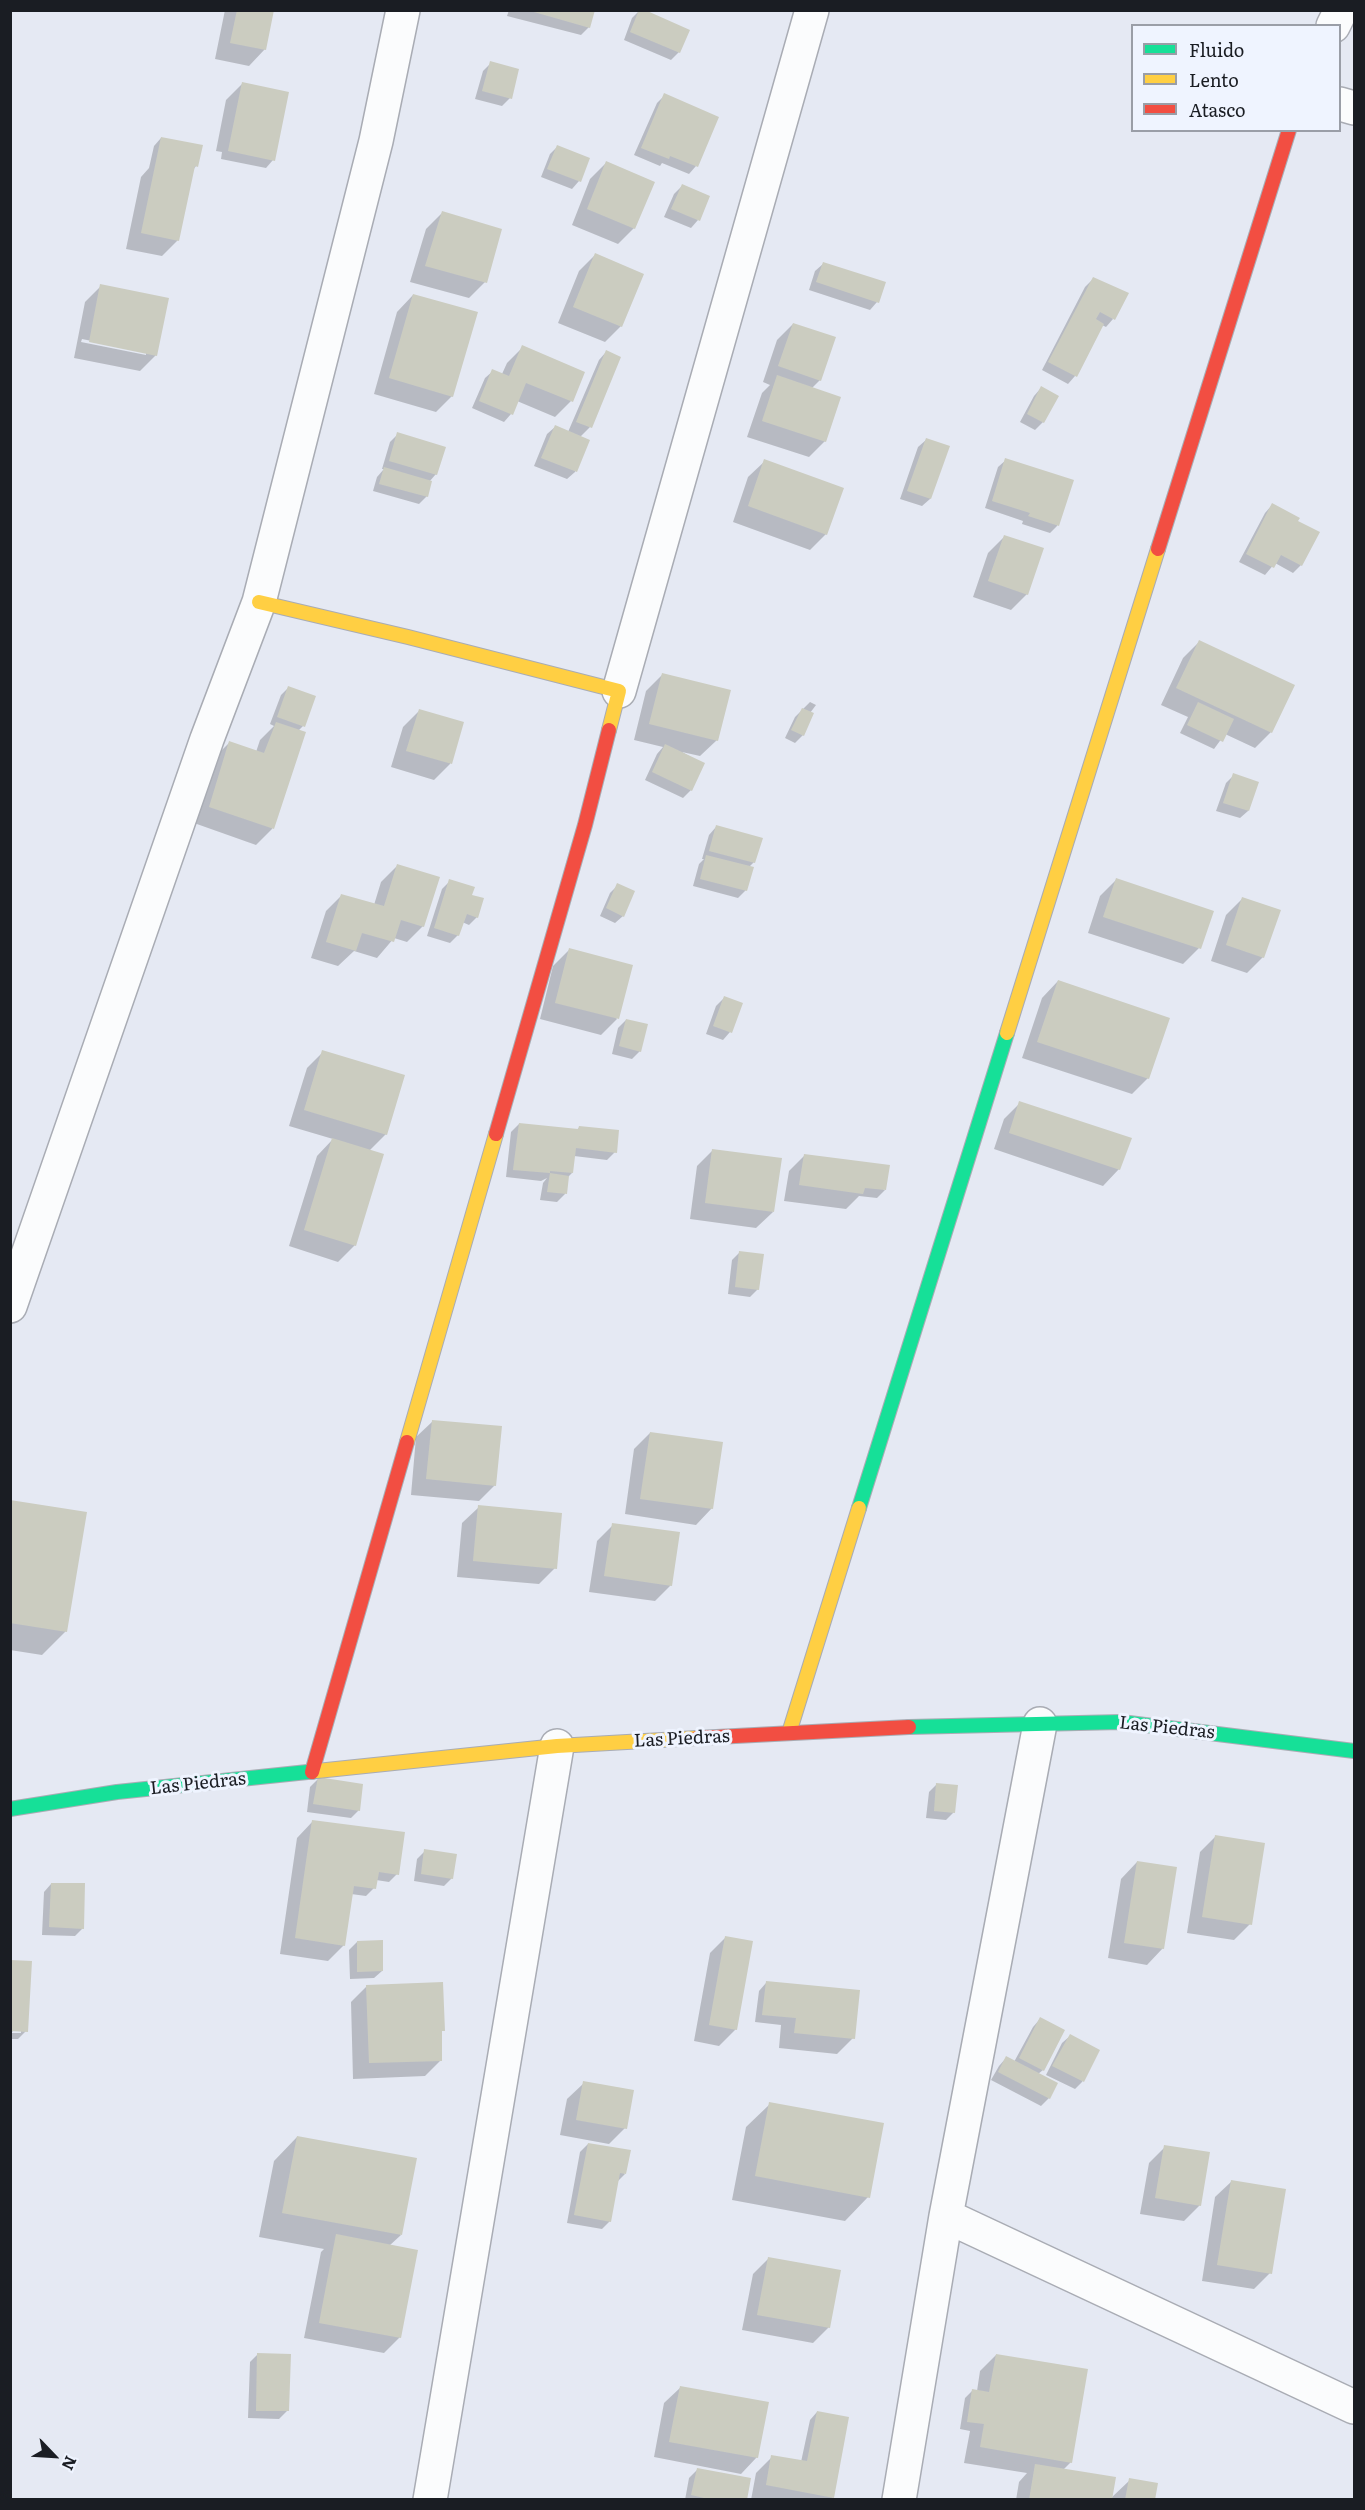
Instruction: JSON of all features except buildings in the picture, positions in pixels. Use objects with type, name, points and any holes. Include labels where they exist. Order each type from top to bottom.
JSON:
[{"type":"street","points":[[10,1306],[207,739],[259,602],[376,141],[403,10]]},
{"type":"street","points":[[312,1772],[585,825],[619,691],[812,10]]},
{"type":"street","points":[[1335,24],[1341,10]]},
{"type":"street","points":[[789,1734],[1288,132]]},
{"type":"street","points":[[259,602],[619,691]]},
{"type":"street","name":"Las Piedras","points":[[10,1809],[117,1792],[557,1746],[789,1734],[1121,1722],[1354,1751]]},
{"type":"street","points":[[899,2499],[946,2216],[1040,1724]]},
{"type":"street","points":[[430,2499],[557,1746]]},
{"type":"street","points":[[946,2216],[1354,2408]]},
{"type":"traffic: fast","points":[[859,1508],[1007,1033]]},
{"type":"traffic: fast","points":[[909,1727],[1121,1722],[1354,1751]]},
{"type":"traffic: fast","points":[[10,1809],[117,1792],[317,1771]]},
{"type":"traffic: slow","points":[[1007,1033],[1158,549]]},
{"type":"traffic: slow","points":[[259,602],[619,691],[609,730]]},
{"type":"traffic: slow","points":[[407,1442],[496,1134]]},
{"type":"traffic: slow","points":[[789,1733],[859,1508]]},
{"type":"traffic: slow","points":[[317,1771],[557,1746],[697,1738]]},
{"type":"traffic: jam","points":[[1158,549],[1288,132]]},
{"type":"traffic: jam","points":[[496,1134],[585,825],[609,730]]},
{"type":"traffic: jam","points":[[312,1772],[407,1442]]},
{"type":"traffic: jam","points":[[697,1738],[909,1727]]}]
